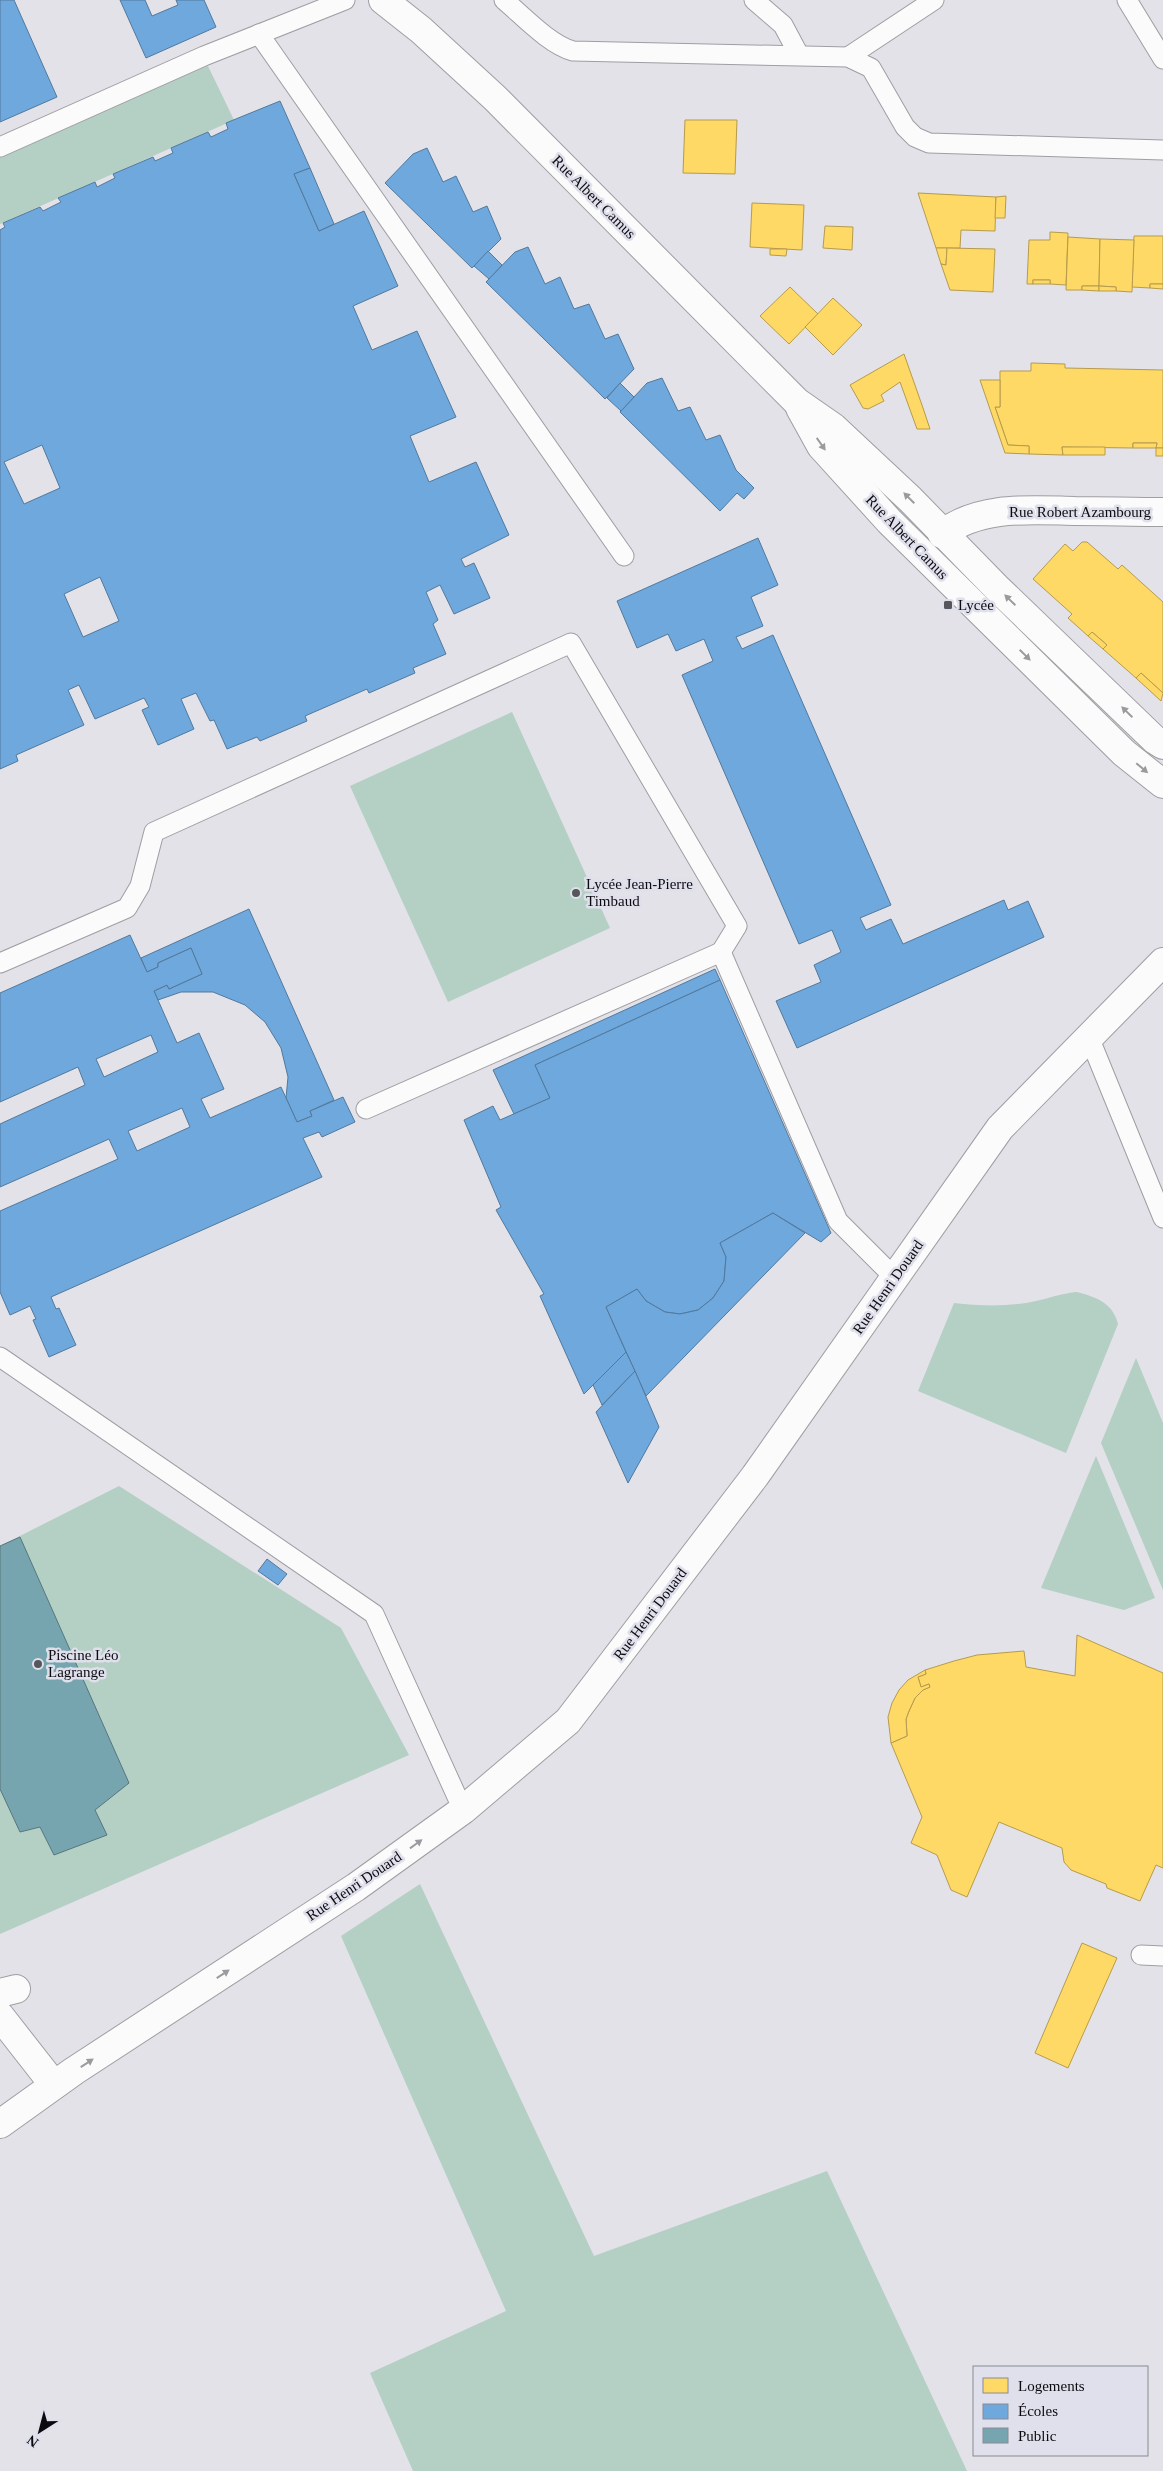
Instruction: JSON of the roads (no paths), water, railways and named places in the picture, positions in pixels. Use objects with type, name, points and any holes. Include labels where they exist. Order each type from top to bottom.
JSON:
[{"type":"street","name":"Rue Albert Camus","points":[[383,0],[421,30],[495,98],[797,402],[834,427],[910,499],[942,534],[1155,740],[1163,745]]},
{"type":"street","name":"Rue Albert Camus","points":[[797,402],[821,446],[889,521],[1124,753],[1163,784]]},
{"type":"street","name":"Rue Robert Azambourg","points":[[942,534],[956,524],[970,518],[1011,510],[1163,512]]},
{"type":"street","name":"Rue Henri Douard","points":[[1,2120],[356,1887],[463,1810],[568,1722],[755,1476],[1000,1128],[1163,962]]},
{"type":"street","points":[[0,2016],[54,2085]]},
{"type":"lane","points":[[0,147],[204,56],[345,0]]},
{"type":"lane","points":[[504,0],[564,49],[573,51],[848,57],[871,68],[905,127],[915,137],[929,143],[1163,150]]},
{"type":"lane","points":[[754,0],[783,25],[799,55]]},
{"type":"lane","points":[[848,57],[934,0]]},
{"type":"lane","points":[[1127,0],[1163,59]]},
{"type":"lane","points":[[259,34],[624,556]]},
{"type":"lane","points":[[0,963],[127,908],[140,886],[154,832],[570,643],[737,926],[721,952],[366,1109]]},
{"type":"lane","points":[[721,952],[838,1221],[894,1278]]},
{"type":"lane","points":[[1089,1037],[1163,1218]]},
{"type":"lane","points":[[0,1358],[374,1614],[463,1810]]},
{"type":"lane","points":[[1141,1955],[1163,1956]]},
{"type":"place","name":"Lycée","points":[[948,605]]},
{"type":"place","name":"Lycée Jean-Pierre Timbaud","points":[[576,893]]},
{"type":"place","name":"Piscine Léo Lagrange","points":[[38,1664]]}]
